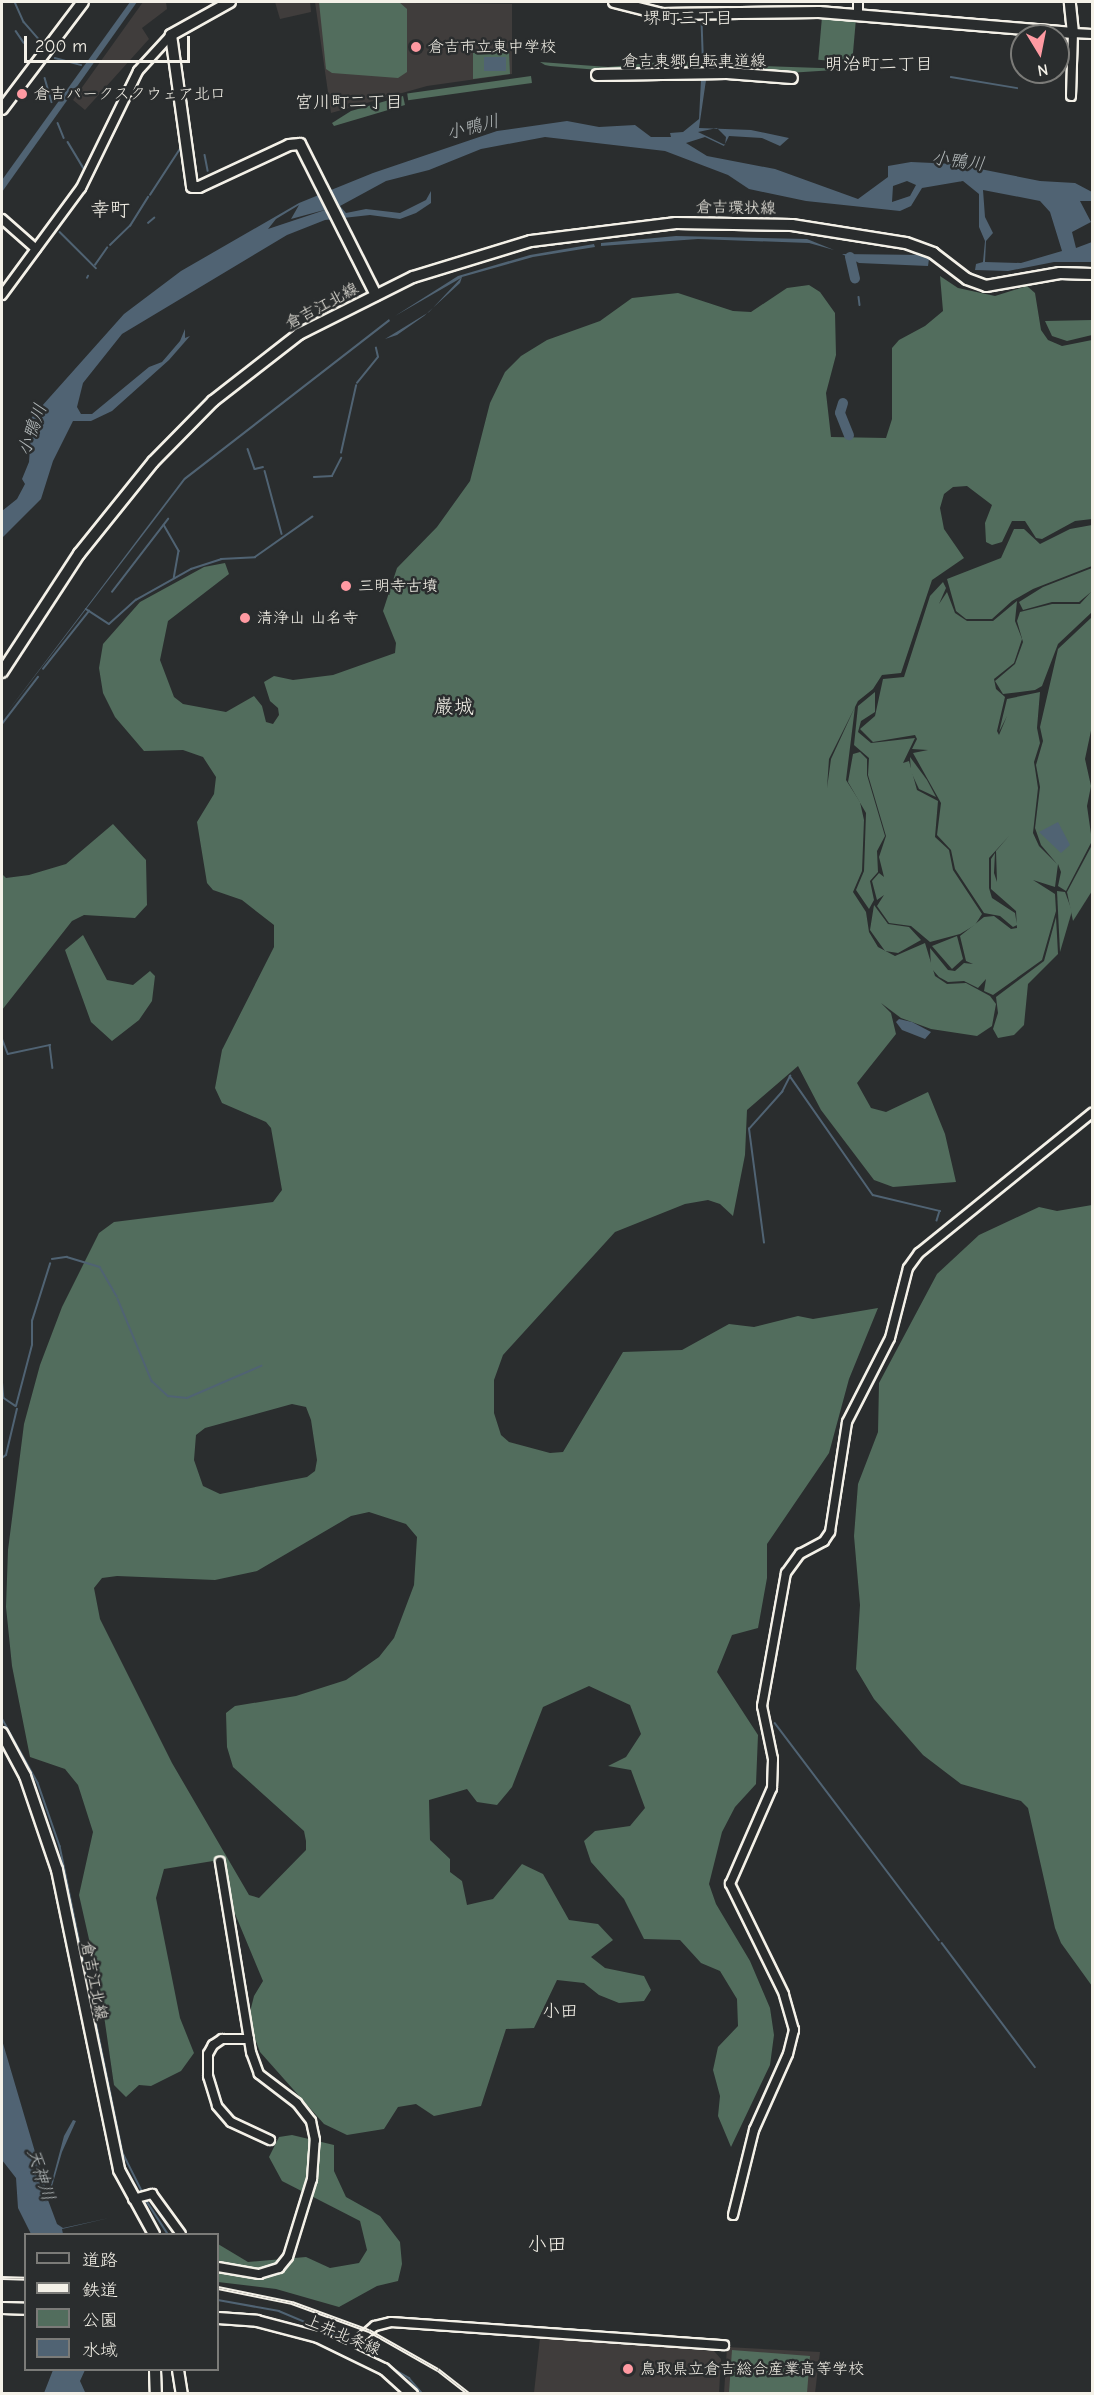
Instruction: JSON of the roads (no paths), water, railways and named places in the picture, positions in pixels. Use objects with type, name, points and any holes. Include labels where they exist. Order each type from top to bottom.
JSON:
[{"type":"main road","points":[[2,109],[83,2]]},
{"type":"main road","points":[[171,35],[230,2]]},
{"type":"main road","points":[[614,2],[662,14],[858,15],[1073,33],[1070,2]]},
{"type":"main road","name":"倉吉江北線","points":[[2,672],[86,545],[153,462],[213,401],[299,334],[374,291],[300,144],[289,145],[199,187],[192,187],[171,35]]},
{"type":"main road","name":"倉吉東郷自転車道線","points":[[597,75],[727,73],[792,78]]},
{"type":"main road","name":"倉吉環状線","points":[[374,291],[433,270],[531,241],[676,223],[792,225],[906,243],[933,253],[975,283],[986,286],[1060,273],[1092,274]]},
{"type":"main road","name":"倉吉江北線","points":[[2,1733],[25,1776],[57,1870],[115,2153],[133,2199],[153,2233]]},
{"type":"main road","points":[[2,2308],[24,2310]]},
{"type":"main road","name":"上井北条線","points":[[219,2318],[287,2329],[346,2351],[384,2369],[412,2394]]},
{"type":"main road","points":[[155,2371],[156,2394]]},
{"type":"main road","points":[[178,2371],[182,2394]]},
{"type":"street","points":[[858,2],[858,15]]},
{"type":"street","points":[[1071,96],[1073,33],[1092,34]]},
{"type":"street","points":[[2,295],[81,188],[138,71],[171,35]]},
{"type":"street","points":[[2,219],[36,249]]},
{"type":"street","points":[[733,2215],[754,2130],[788,2054],[794,2030],[789,2005],[730,1884],[772,1788],[772,1759],[762,1706],[786,1573],[800,1554],[824,1541],[830,1532],[847,1422],[890,1338],[908,1268],[919,1253],[1092,1113]]},
{"type":"street","points":[[219,2267],[259,2274],[279,2268],[293,2246],[312,2179],[311,2121],[297,2103],[259,2074],[249,2039],[220,1862]]},
{"type":"street","points":[[249,2039],[222,2039],[213,2046],[208,2054],[208,2076],[217,2106],[231,2122],[270,2140]]},
{"type":"street","points":[[133,2199],[152,2194],[180,2233]]},
{"type":"street","points":[[346,2351],[375,2326],[392,2322],[724,2345]]},
{"type":"water","points":[[130,2],[137,2],[2,192],[2,180]]},
{"type":"water","points":[[484,57],[506,57],[506,71],[484,71]]},
{"type":"water","name":"小鴨川","points":[[701,80],[706,80],[699,128],[714,129],[698,132],[725,145],[705,137],[686,143],[707,156],[775,169],[858,199],[888,177],[888,166],[911,162],[955,164],[1040,181],[1075,183],[1092,192],[1092,201],[1080,201],[1091,222],[1072,232],[1076,248],[1092,242],[1092,262],[1054,262],[1008,271],[975,270],[976,264],[983,262],[985,241],[979,227],[979,194],[963,181],[922,188],[911,206],[900,211],[806,201],[749,189],[728,175],[665,151],[545,137],[481,149],[429,170],[386,181],[340,206],[346,213],[366,209],[400,213],[426,200],[431,191],[431,203],[416,213],[400,219],[370,215],[325,220],[287,235],[122,334],[83,383],[77,407],[81,414],[92,414],[149,367],[162,362],[180,341],[185,329],[185,338],[190,336],[169,360],[112,411],[91,421],[73,421],[53,461],[41,499],[2,538],[2,511],[17,499],[25,484],[22,479],[29,462],[31,434],[26,433],[25,425],[124,314],[181,271],[299,203],[373,173],[497,131],[567,121],[599,127],[635,125],[651,137],[671,137],[670,133],[683,132],[699,119]],"holes":[[[907,181],[916,185],[910,196],[892,202],[893,186]],[[983,190],[1040,201],[1050,212],[1062,251],[1021,263],[985,262],[986,241],[993,233],[985,217]],[[299,205],[291,219],[328,209],[268,229],[276,219]]]},
{"type":"water","points":[[718,129],[751,130],[789,138],[780,146],[762,138],[729,136],[725,144],[726,137]]},
{"type":"water","points":[[676,236],[807,239],[834,250],[809,243],[698,239],[601,246],[601,243]]},
{"type":"water","points":[[594,244],[595,247],[533,257],[462,277],[460,283],[433,308],[461,278],[395,316],[458,276],[530,255]]},
{"type":"water","points":[[842,254],[924,255],[929,259],[928,266],[859,263]]},
{"type":"water","points":[[427,313],[397,335],[385,339]]},
{"type":"water","points":[[389,319],[390,321],[185,480],[2,719],[184,478]]},
{"type":"water","points":[[1058,822],[1070,845],[1061,853],[1039,832]]},
{"type":"water","points":[[899,1019],[912,1022],[931,1032],[925,1039],[902,1030],[896,1022]]},
{"type":"water","name":"天神川","points":[[2,2040],[48,2196],[64,2136],[73,2120],[76,2121],[62,2152],[48,2200],[57,2224],[63,2228],[109,2218],[62,2229],[63,2233],[30,2233],[18,2208],[16,2178],[2,2160]]},
{"type":"water","points":[[53,2371],[85,2371],[80,2381],[85,2392],[44,2393]]},
{"type":"waterway","points":[[15,2],[24,22],[43,44]]},
{"type":"waterway","points":[[702,21],[703,56]]},
{"type":"waterway","points":[[16,31],[24,43]]},
{"type":"waterway","points":[[55,58],[81,65]]},
{"type":"waterway","points":[[951,77],[1017,88]]},
{"type":"waterway","points":[[45,78],[52,102]]},
{"type":"waterway","points":[[58,123],[64,138]]},
{"type":"waterway","points":[[68,142],[84,169]]},
{"type":"waterway","points":[[150,195],[182,146]]},
{"type":"waterway","points":[[205,155],[208,171]]},
{"type":"waterway","points":[[110,245],[130,226],[148,197]]},
{"type":"waterway","points":[[148,223],[154,218]]},
{"type":"waterway","points":[[60,232],[96,268]]},
{"type":"waterway","points":[[95,265],[107,248]]},
{"type":"waterway","points":[[850,257],[855,278]]},
{"type":"waterway","points":[[859,297],[860,305]]},
{"type":"waterway","points":[[357,383],[378,357],[376,348]]},
{"type":"waterway","points":[[341,453],[356,386]]},
{"type":"waterway","points":[[843,403],[840,413],[849,435]]},
{"type":"waterway","points":[[248,449],[255,469],[263,467]]},
{"type":"waterway","points":[[314,477],[332,476],[341,458]]},
{"type":"waterway","points":[[265,471],[282,534]]},
{"type":"waterway","points":[[86,609],[109,624],[136,600],[191,569],[221,559],[255,557],[312,517]]},
{"type":"waterway","points":[[112,592],[168,519]]},
{"type":"waterway","points":[[164,525],[179,551],[174,578]]},
{"type":"waterway","points":[[43,669],[89,611]]},
{"type":"waterway","points":[[2,724],[38,677]]},
{"type":"waterway","points":[[2,1038],[8,1054],[50,1045],[53,1068]]},
{"type":"waterway","points":[[764,1243],[749,1129],[782,1092],[790,1076],[873,1195],[940,1211],[937,1221]]},
{"type":"waterway","points":[[52,1259],[67,1257],[100,1267],[117,1297]]},
{"type":"waterway","points":[[2,1377],[4,1398],[16,1406],[32,1345],[32,1321],[50,1264]]},
{"type":"waterway","points":[[118,1299],[152,1381],[168,1396],[187,1398],[261,1366]]},
{"type":"waterway","points":[[2,1458],[6,1455],[17,1409]]},
{"type":"waterway","points":[[2,1718],[38,1783],[60,1846],[123,2153],[143,2193]]},
{"type":"waterway","points":[[775,1723],[939,1940]]},
{"type":"waterway","points":[[942,1943],[1035,2067]]},
{"type":"waterway","points":[[146,2200],[167,2233]]},
{"type":"waterway","points":[[219,2300],[279,2311],[341,2337]]},
{"type":"waterway","points":[[368,2354],[409,2378],[423,2394]]},
{"type":"railway","points":[[2,2278],[24,2279]]},
{"type":"railway","points":[[219,2288],[292,2303],[369,2331],[438,2370],[469,2394]]},
{"type":"place","name":"倉吉市立東中学校","points":[[416,47]]},
{"type":"place","name":"倉吉パークスクウェア北口","points":[[22,94]]},
{"type":"place","name":"三明寺古墳","points":[[346,586]]},
{"type":"place","name":"清浄山 山名寺","points":[[245,618]]},
{"type":"place","name":"鳥取県立倉吉総合産業高等学校","points":[[628,2369]]},
{"type":"district","name":"堺町三丁目","points":[[688,19]]},
{"type":"district","name":"明治町二丁目","points":[[879,65]]},
{"type":"district","name":"宮川町二丁目","points":[[349,103]]},
{"type":"district","name":"幸町","points":[[110,209]]},
{"type":"district","name":"巌城","points":[[454,706]]},
{"type":"district","name":"小田","points":[[560,2012]]},
{"type":"district","name":"小田","points":[[547,2244]]}]
